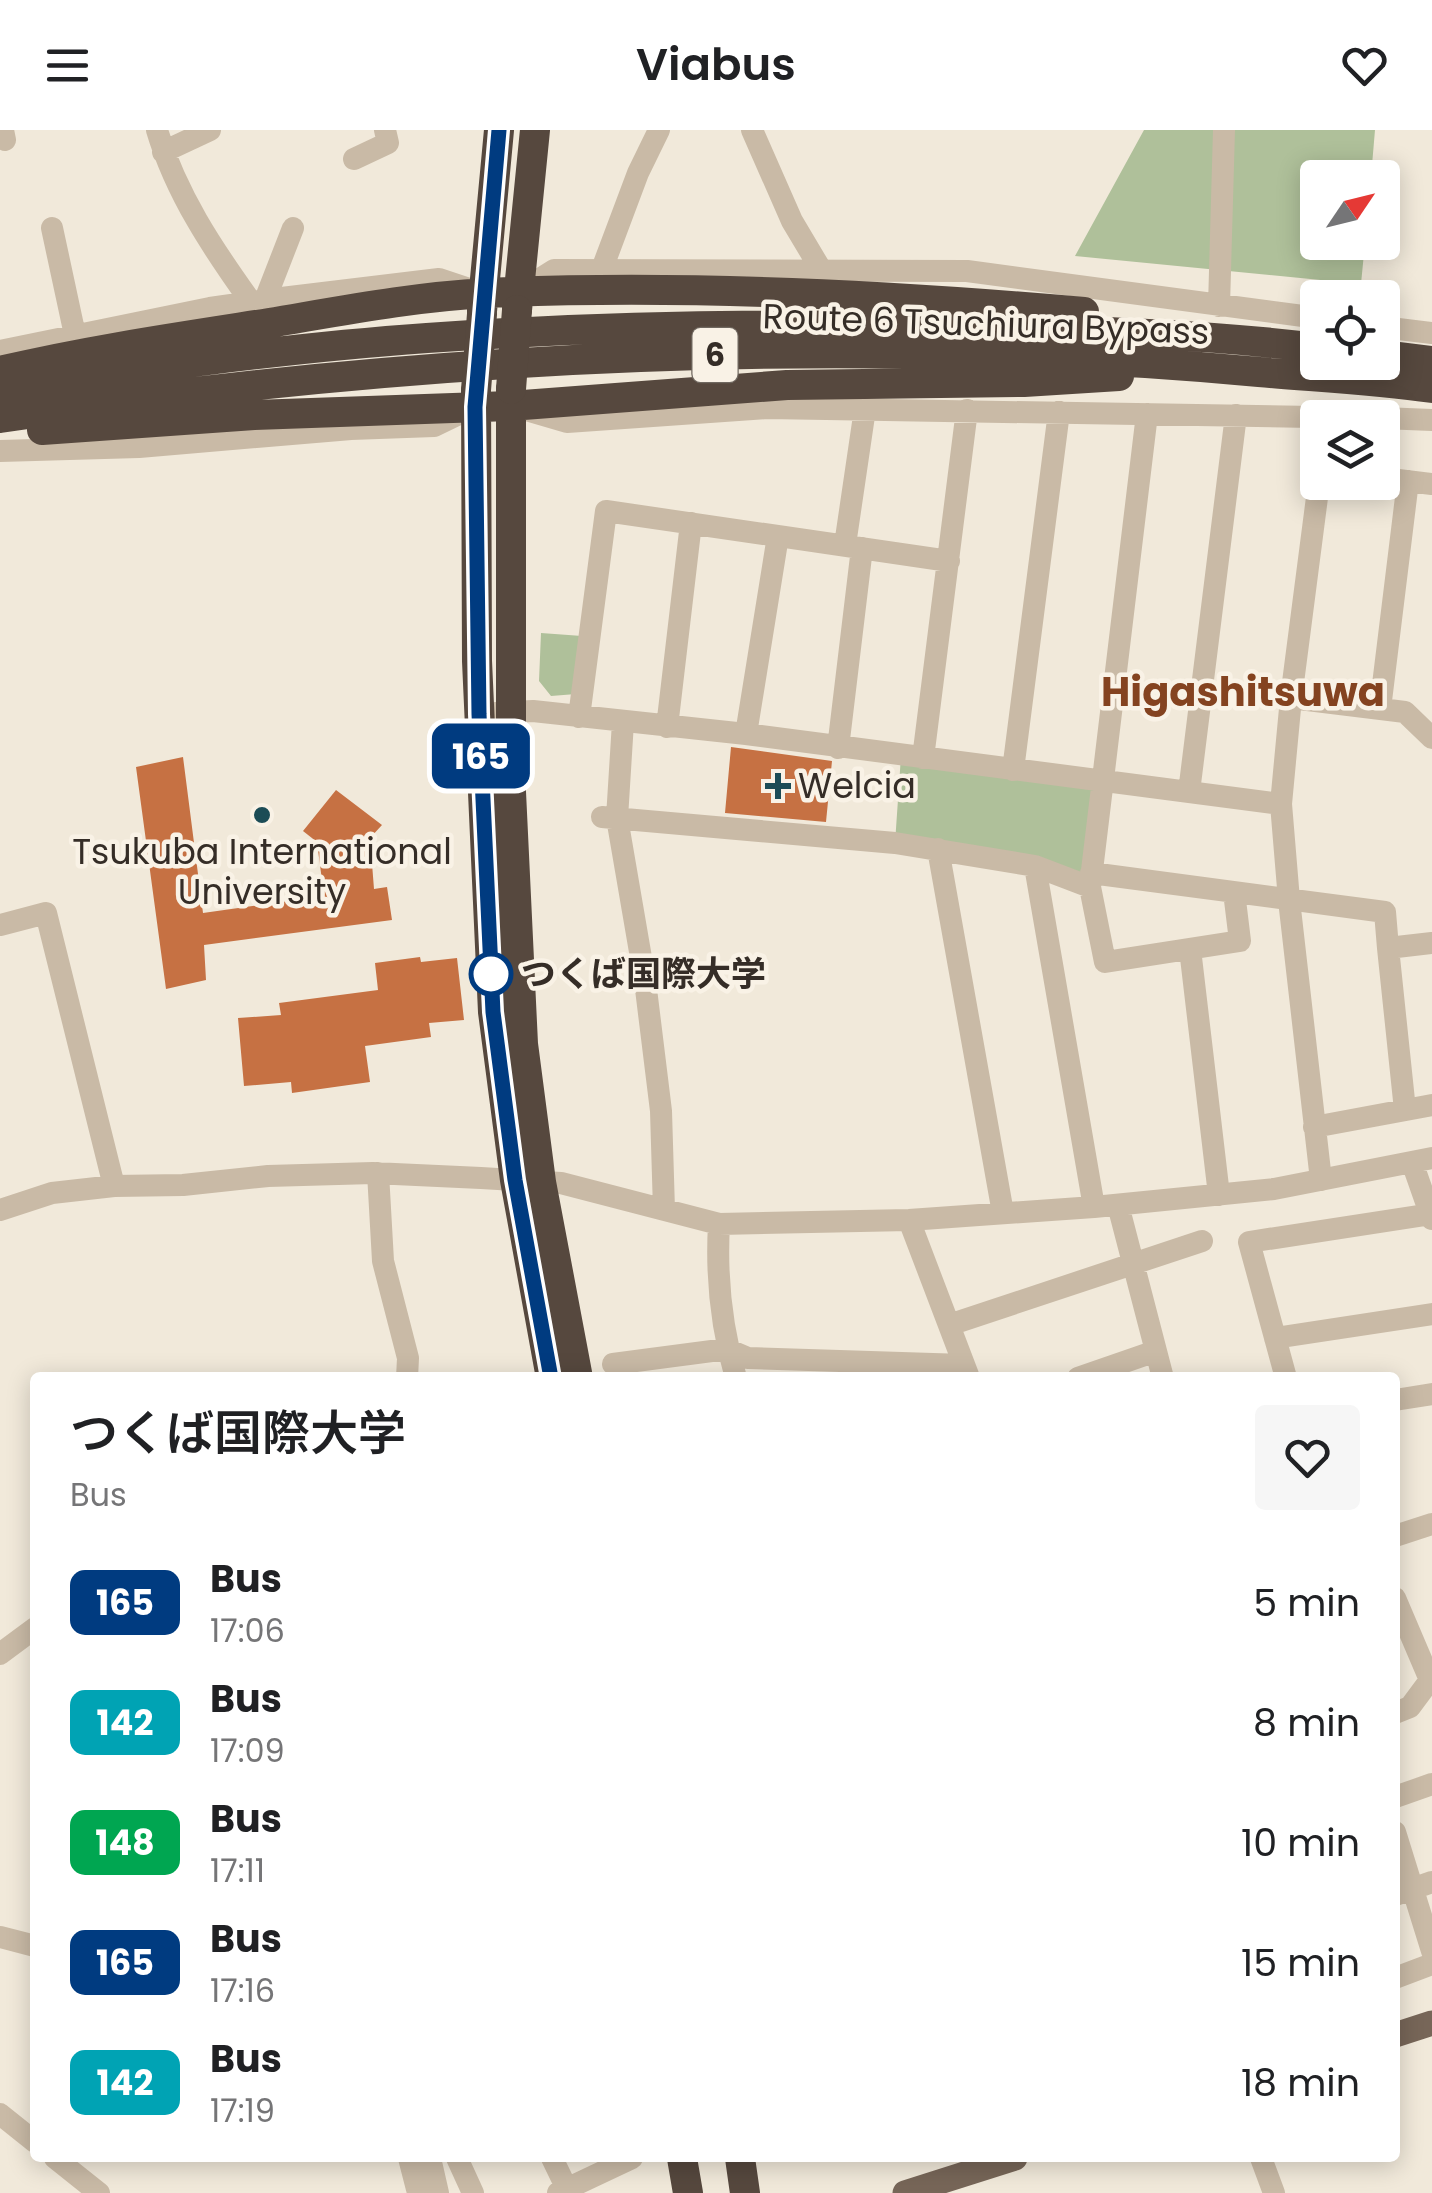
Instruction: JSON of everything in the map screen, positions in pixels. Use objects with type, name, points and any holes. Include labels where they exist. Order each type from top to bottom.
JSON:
[{"type":"highway","points":[[499,130],[475,399],[479,714],[493,1012],[528,1181],[576,1372]]},
{"type":"highway","points":[[535,130],[511,398],[511,792],[528,1181],[550,1372]]},
{"type":"highway","points":[[0,370],[377,296],[482,304],[768,294],[1020,307],[1178,323],[1260,341]]},
{"type":"highway","name":"Route 6 Tsuchiura Bypass","points":[[0,389],[254,355],[406,340],[612,328],[836,324],[1300,346]]},
{"type":"highway","name":"Route 6 Tsuchiura Bypass","points":[[0,418],[257,383],[430,368],[610,357],[839,352],[1109,360],[1432,388]]},
{"type":"highway","points":[[1400,357],[1432,361]]},
{"type":"highway","points":[[0,433],[475,399],[787,386],[1106,379],[1181,365]]},
{"type":"highway","points":[[683,2162],[688,2193]]},
{"type":"highway","points":[[701,2162],[706,2193]]},
{"type":"highway","points":[[723,2162],[727,2193]]},
{"type":"highway","points":[[741,2162],[745,2193]]},
{"type":"main road","points":[[1400,2033],[1432,2023]]},
{"type":"main road","points":[[904,2193],[1002,2162]]},
{"type":"street","points":[[210,130],[160,141],[211,247],[258,301]]},
{"type":"street","points":[[354,159],[388,143],[385,130]]},
{"type":"street","points":[[602,269],[658,130]]},
{"type":"street","points":[[752,130],[792,221],[820,268]]},
{"type":"street","points":[[1218,306],[1224,130]]},
{"type":"street","points":[[52,228],[74,334]]},
{"type":"street","points":[[258,301],[293,228]]},
{"type":"street","points":[[518,301],[554,270],[820,268],[967,271],[1300,316]]},
{"type":"street","points":[[0,351],[258,301],[377,296]]},
{"type":"street","points":[[1400,329],[1432,333]]},
{"type":"street","points":[[511,398],[567,422],[767,408],[1300,416]]},
{"type":"street","points":[[0,452],[139,447],[434,426],[475,399]]},
{"type":"street","points":[[838,748],[865,409]]},
{"type":"street","points":[[923,758],[967,410]]},
{"type":"street","points":[[1013,770],[1059,412]]},
{"type":"street","points":[[1147,414],[1090,880],[1105,962],[1240,941],[1234,892]]},
{"type":"street","points":[[1189,792],[1236,415]]},
{"type":"street","points":[[1400,419],[1432,420]]},
{"type":"street","points":[[1400,480],[1432,484]]},
{"type":"street","points":[[1380,709],[1408,481]]},
{"type":"street","points":[[1317,500],[1291,698],[1282,804],[1288,900],[1321,1180]]},
{"type":"street","points":[[579,717],[606,511],[949,560]]},
{"type":"street","points":[[666,727],[691,524]]},
{"type":"street","points":[[746,734],[778,536]]},
{"type":"street","points":[[1291,698],[1405,712],[1427,725]]},
{"type":"street","points":[[479,714],[579,717],[746,734],[1282,804]]},
{"type":"street","points":[[623,722],[610,818],[650,1018],[661,1110],[664,1210]]},
{"type":"street","points":[[610,818],[938,849],[1090,880],[1234,892],[1385,912],[1405,1110]]},
{"type":"street","points":[[938,849],[1003,1213]]},
{"type":"street","points":[[1035,866],[1106,1206],[1134,1264],[1161,1372]]},
{"type":"street","points":[[0,925],[46,913],[114,1186]]},
{"type":"street","points":[[1388,948],[1423,944],[1432,928]]},
{"type":"street","points":[[1190,948],[1220,1195]]},
{"type":"street","points":[[1314,1128],[1432,1105]]},
{"type":"street","points":[[0,1210],[52,1193],[114,1186],[378,1173],[561,1184],[719,1224],[909,1220],[1220,1195],[1422,1160],[1431,1216],[1250,1242],[1284,1372]]},
{"type":"street","points":[[378,1173],[383,1261],[408,1358],[408,1372]]},
{"type":"street","points":[[614,1364],[727,1348],[748,1358],[967,1371],[909,1220]]},
{"type":"street","points":[[719,1224],[716,1266],[727,1348],[734,1372]]},
{"type":"street","points":[[950,1325],[1202,1241]]},
{"type":"street","points":[[1275,1338],[1432,1314]]},
{"type":"street","points":[[1095,1372],[1156,1351]]},
{"type":"street","points":[[1400,1399],[1432,1394]]},
{"type":"street","points":[[1400,1534],[1432,1524]]},
{"type":"street","points":[[1400,1610],[1430,1680],[1410,1708],[1400,1711]]},
{"type":"street","points":[[1400,1795],[1432,1784]]},
{"type":"street","points":[[1400,1848],[1432,1951]]},
{"type":"street","points":[[0,1937],[30,1945]]},
{"type":"street","points":[[1400,1976],[1432,1964]]},
{"type":"street","points":[[0,2114],[30,2138]]},
{"type":"street","points":[[60,2162],[99,2193]]},
{"type":"street","points":[[410,2162],[418,2193]]},
{"type":"street","points":[[431,2162],[438,2193]]},
{"type":"street","points":[[459,2162],[473,2193]]},
{"type":"street","points":[[553,2162],[562,2191],[624,2162]]},
{"type":"street","points":[[1262,2162],[1274,2193]]},
{"type":"green space","points":[[1144,130],[1375,130],[1372,160],[1300,160],[1300,260],[1363,260],[1361,280],[1320,280],[1075,256]]},
{"type":"green space","points":[[541,633],[582,636],[576,694],[551,696],[539,681]]},
{"type":"green space","points":[[901,756],[1102,781],[1090,887],[895,843]]},
{"type":"building","name":"Welcia","points":[[731,747],[832,761],[826,822],[725,813]]},
{"type":"building","points":[[183,757],[203,913],[324,896],[317,842],[303,831],[336,790],[382,825],[370,838],[374,889],[387,887],[392,920],[204,945],[206,980],[166,989],[136,767]]},
{"type":"building","points":[[420,957],[421,962],[457,958],[464,1020],[429,1023],[431,1037],[365,1046],[370,1082],[292,1093],[291,1082],[244,1086],[238,1018],[281,1015],[279,1003],[378,990],[375,963]]},
{"type":"bus line","name":"165","points":[[499,130],[475,407],[477,660],[486,890],[493,1012],[515,1180],[550,1372]]},
{"type":"place","name":"Welcia","points":[[778,786]]},
{"type":"place","name":"Tsukuba International University","points":[[262,815]]},
{"type":"place","name":"つくば国際大学","points":[[491,974]]},
{"type":"district","name":"Higashitsuwa","points":[[1243,692]]}]
